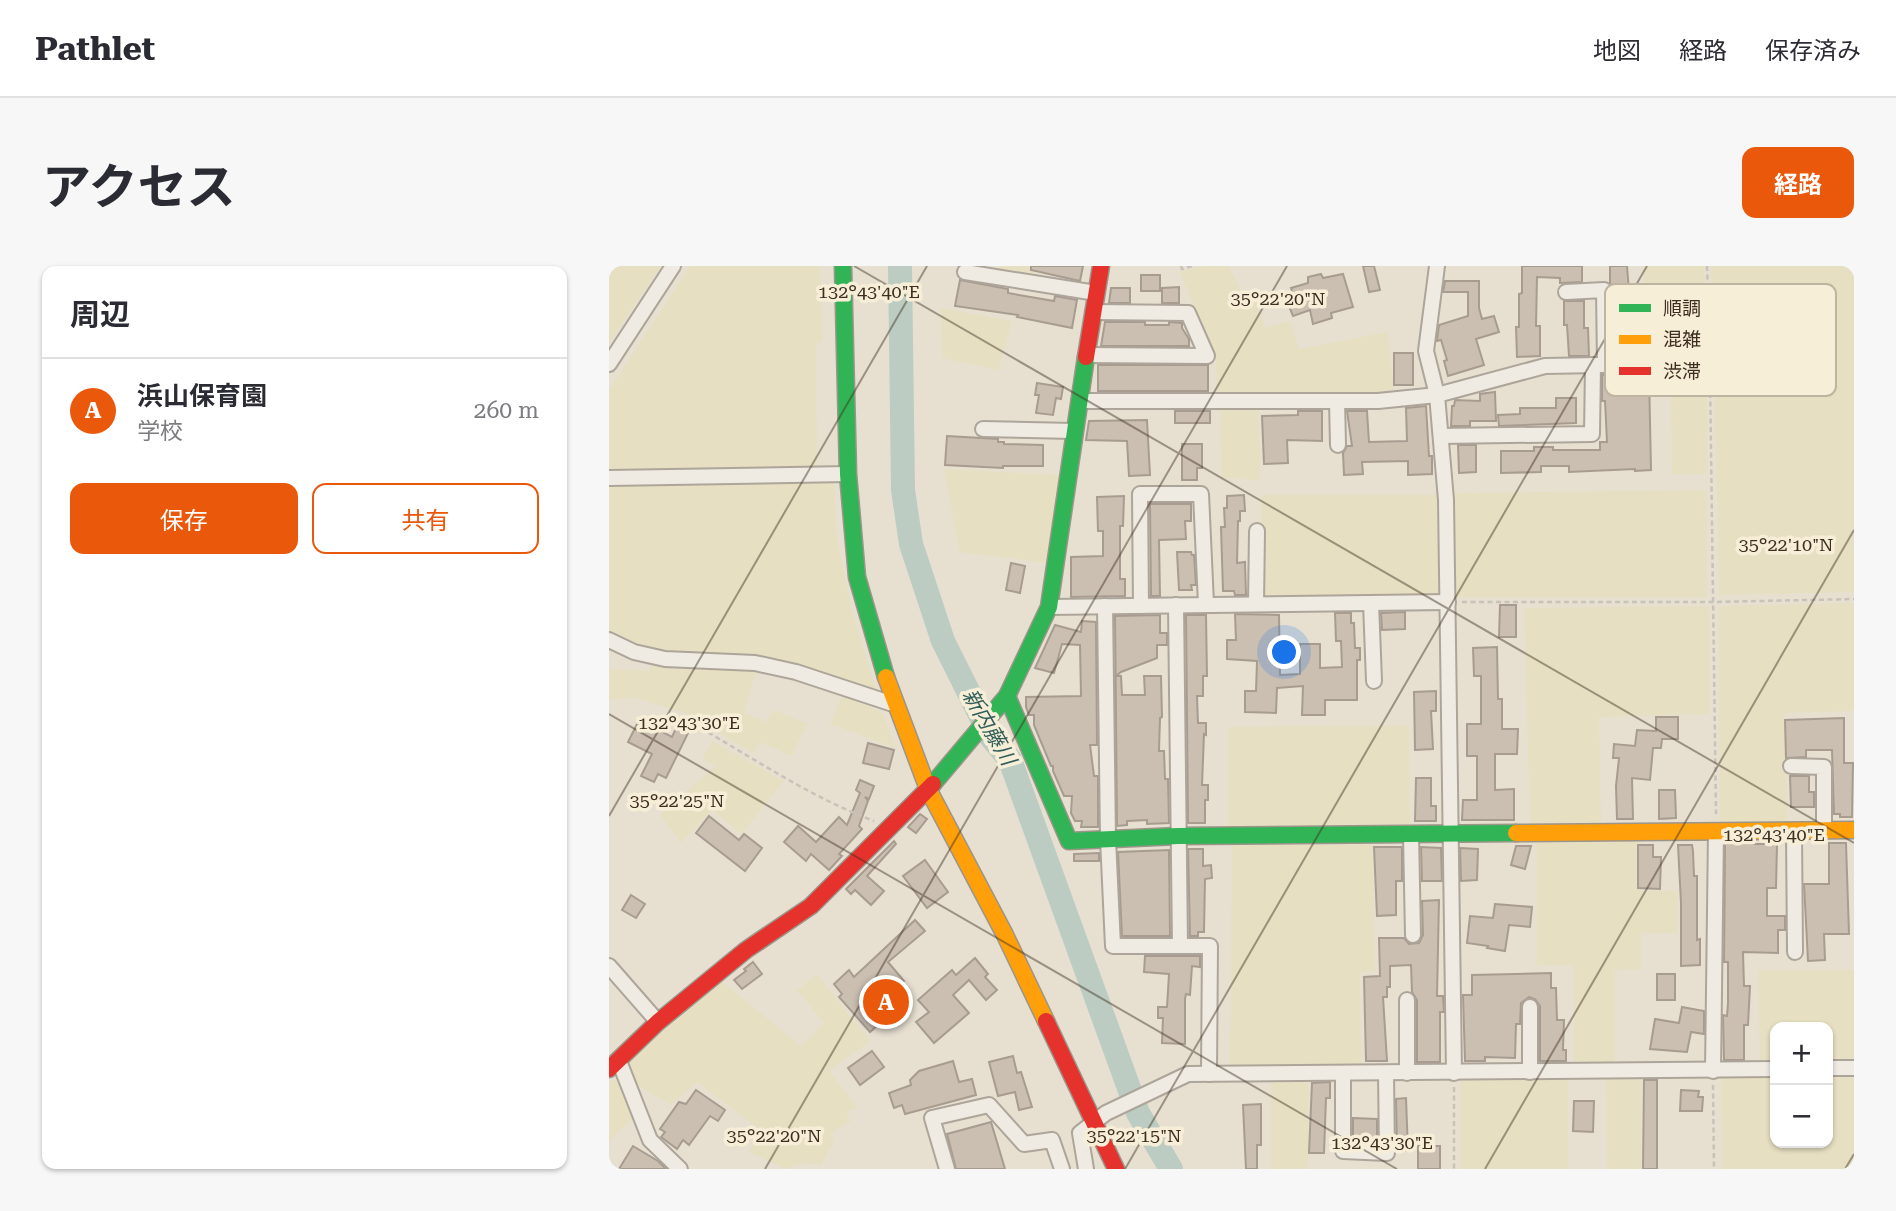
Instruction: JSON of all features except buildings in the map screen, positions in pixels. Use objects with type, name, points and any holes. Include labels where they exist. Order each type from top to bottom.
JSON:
[{"type":"street","points":[[609,364],[673,266]]},
{"type":"street","points":[[842,266],[848,474],[856,576],[880,661],[929,789],[1099,1117],[1116,1169]]},
{"type":"street","points":[[680,1169],[650,1140],[614,1065],[658,1022],[746,950],[811,906],[929,789],[1004,701],[1049,607],[1057,565],[1073,431],[1101,266]]},
{"type":"street","points":[[1437,266],[1426,351],[1437,395],[1446,500],[1454,1073]]},
{"type":"street","points":[[965,272],[1096,293]]},
{"type":"street","points":[[1441,436],[1592,434],[1604,290],[1566,292]]},
{"type":"street","points":[[1086,355],[1207,356],[1188,313],[1093,312]]},
{"type":"street","points":[[1079,401],[1378,401],[1437,395],[1545,366],[1605,365]]},
{"type":"street","points":[[1336,401],[1338,444]]},
{"type":"street","points":[[983,429],[1073,431]]},
{"type":"street","points":[[609,478],[848,474]]},
{"type":"street","points":[[1141,606],[1140,494],[1201,494],[1206,604]]},
{"type":"street","points":[[1256,604],[1257,531]]},
{"type":"street","points":[[1049,607],[1448,602]]},
{"type":"street","points":[[1371,603],[1374,681]]},
{"type":"street","points":[[1176,605],[1180,946]]},
{"type":"street","points":[[1105,606],[1112,946],[1210,946],[1209,1074]]},
{"type":"street","points":[[609,640],[634,652],[665,659],[755,663],[796,672],[896,705]]},
{"type":"street","points":[[1004,701],[1069,841],[1178,836],[1854,830]]},
{"type":"street","points":[[1791,766],[1824,767],[1824,831]]},
{"type":"street","points":[[1713,1071],[1716,831]]},
{"type":"street","points":[[1794,831],[1795,952]]},
{"type":"street","points":[[1411,835],[1413,935]]},
{"type":"street","points":[[609,966],[658,1022]]},
{"type":"street","points":[[1407,1000],[1407,1073]]},
{"type":"street","points":[[1530,1007],[1530,1072]]},
{"type":"street","points":[[1833,1068],[1854,1068]]},
{"type":"street","points":[[1086,1169],[1080,1133],[1099,1117],[1188,1074],[1770,1069]]},
{"type":"street","points":[[1343,1073],[1343,1151],[1387,1153],[1386,1073]]},
{"type":"street","points":[[947,1169],[932,1118],[989,1105],[1024,1144],[1052,1140],[1062,1169]]},
{"type":"path","points":[[1181,266],[1182,269],[1193,266]]},
{"type":"path","points":[[1707,266],[1708,284]]},
{"type":"path","points":[[1710,396],[1716,831]]},
{"type":"path","points":[[1448,602],[1854,599]]},
{"type":"path","points":[[686,720],[811,793],[849,812],[891,827]]},
{"type":"path","points":[[1713,1071],[1714,1169]]},
{"type":"path","points":[[1454,1073],[1454,1169]]},
{"type":"shaded area","points":[[609,266],[661,266],[609,343]]},
{"type":"shaded area","points":[[690,266],[820,266],[823,343],[816,343],[817,467],[609,469],[609,390]]},
{"type":"shaded area","points":[[998,266],[1038,266],[1036,275],[997,270]]},
{"type":"shaded area","points":[[1203,266],[1229,266],[1243,296],[1254,291],[1265,328],[1290,321],[1299,349],[1388,332],[1394,394],[1217,398],[1216,361],[1180,272]]},
{"type":"shaded area","points":[[1644,266],[1704,266],[1705,284],[1644,284]]},
{"type":"shaded area","points":[[1711,266],[1854,266],[1854,592],[1719,595],[1714,396],[1836,396],[1836,284],[1711,284]]},
{"type":"shaded area","points":[[941,308],[1012,321],[999,370],[942,358]]},
{"type":"shaded area","points":[[1670,396],[1707,396],[1707,474],[1672,474]]},
{"type":"shaded area","points":[[1259,406],[1260,480],[1221,478],[1220,407]]},
{"type":"shaded area","points":[[944,469],[1062,475],[1048,563],[959,552]]},
{"type":"shaded area","points":[[731,480],[834,483],[837,539],[852,610],[877,692],[635,647],[609,633],[609,483]]},
{"type":"shaded area","points":[[1707,490],[1707,597],[1456,597],[1453,493]]},
{"type":"shaded area","points":[[1261,495],[1441,495],[1442,597],[1263,595]]},
{"type":"shaded area","points":[[1854,603],[1854,711],[1784,713],[1788,825],[1720,825],[1718,606]]},
{"type":"shaded area","points":[[1709,606],[1709,714],[1599,717],[1601,827],[1530,829],[1524,608]]},
{"type":"shaded area","points":[[654,662],[756,672],[744,713],[767,722],[774,710],[807,723],[792,756],[760,742],[754,754],[688,714],[636,698],[609,700],[609,669],[649,671]]},
{"type":"shaded area","points":[[842,696],[882,712],[896,748],[830,724]]},
{"type":"shaded area","points":[[1409,725],[1410,831],[1228,831],[1228,727]]},
{"type":"shaded area","points":[[712,741],[784,781],[741,834],[712,810],[681,843],[660,815],[715,766],[702,758]]},
{"type":"shaded area","points":[[1641,835],[1641,891],[1678,891],[1678,933],[1641,933],[1641,969],[1615,970],[1615,1063],[1574,1063],[1574,965],[1537,965],[1537,836]]},
{"type":"shaded area","points":[[1232,845],[1373,845],[1375,971],[1360,972],[1361,1069],[1230,1065]]},
{"type":"shaded area","points":[[1758,970],[1854,970],[1854,1061],[1833,1062],[1833,1022],[1770,1022],[1770,1062],[1760,1062]]},
{"type":"shaded area","points":[[817,974],[870,1041],[829,1071],[857,1107],[846,1112],[851,1121],[831,1133],[834,1142],[821,1165],[802,1163],[786,1169],[749,1152],[760,1130],[697,1082],[671,1105],[634,1083],[626,1062],[720,980],[801,1046],[824,1023],[797,990]]},
{"type":"shaded area","points":[[1854,1075],[1854,1169],[1722,1169],[1721,1078],[1770,1077],[1770,1148],[1833,1148],[1833,1076]]},
{"type":"shaded area","points":[[1460,1078],[1568,1079],[1568,1169],[1460,1169]]},
{"type":"shaded area","points":[[1606,1078],[1641,1078],[1641,1169],[1607,1169]]},
{"type":"shaded area","points":[[1308,1079],[1308,1169],[1271,1169],[1271,1080]]},
{"type":"shaded area","points":[[609,1080],[618,1081],[633,1118],[609,1141]]},
{"type":"waterway","name":"新内藤川","points":[[900,266],[903,490],[911,544],[943,641],[991,737],[1010,760],[1138,1113],[1171,1169]]},
{"type":"traffic: fast","points":[[843,266],[848,474],[857,577],[886,677]]},
{"type":"traffic: fast","points":[[933,784],[1007,696],[1049,607],[1086,357]]},
{"type":"traffic: fast","points":[[1007,696],[1069,841],[1178,836],[1516,833]]},
{"type":"traffic: slow","points":[[886,677],[928,789],[1005,935],[1046,1021]]},
{"type":"traffic: slow","points":[[1516,833],[1854,830]]},
{"type":"traffic: jam","points":[[1086,357],[1101,266]]},
{"type":"traffic: jam","points":[[609,1069],[658,1022],[746,950],[811,906],[933,784]]},
{"type":"traffic: jam","points":[[1046,1021],[1116,1169]]},
{"type":"place","name":"浜山保育園","points":[[886,1002]]}]
